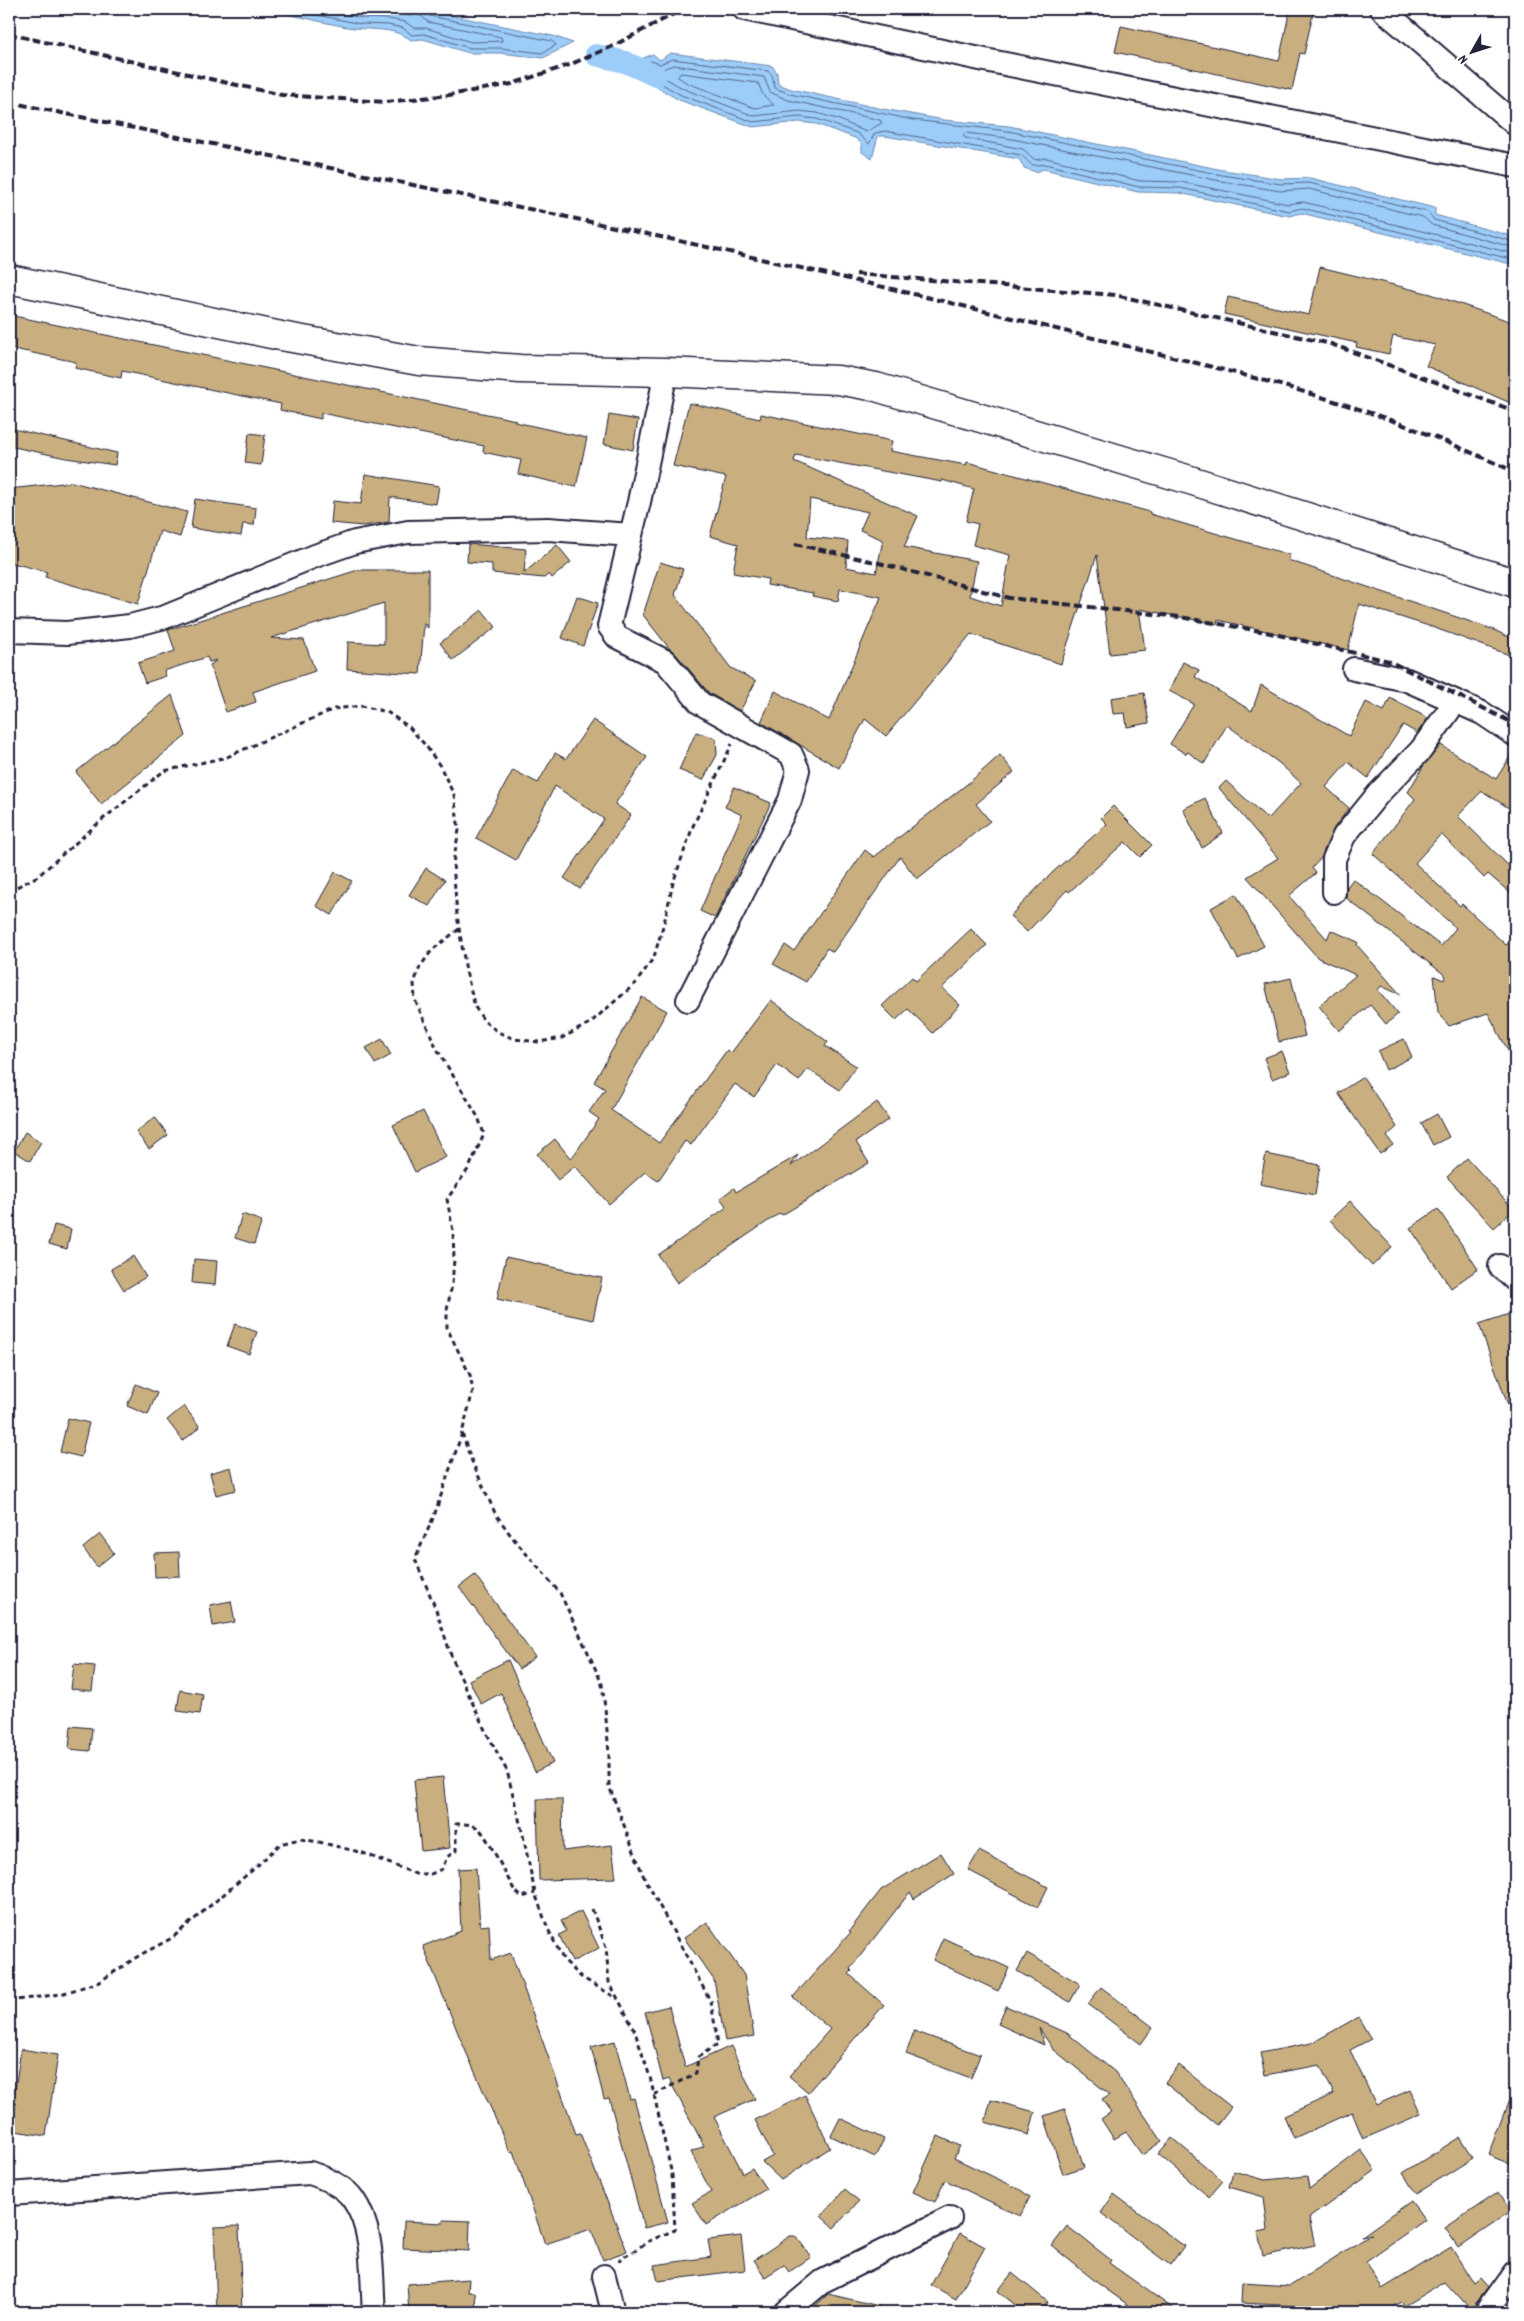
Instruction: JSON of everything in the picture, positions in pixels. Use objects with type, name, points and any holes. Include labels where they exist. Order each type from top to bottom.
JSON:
[{"type":"main road","points":[[9,279],[281,336],[419,361],[520,369],[666,372],[838,380],[876,387],[1190,480],[1515,583]]},
{"type":"street","points":[[744,9],[995,62],[1515,166]]},
{"type":"street","points":[[1382,9],[1515,124]]},
{"type":"street","points":[[666,372],[609,626],[616,636],[665,661],[700,703],[792,754],[798,770],[790,800],[688,1000]]},
{"type":"street","points":[[9,632],[67,633],[130,626],[165,617],[323,553],[355,542],[408,532],[548,530],[631,534]]},
{"type":"street","points":[[1354,669],[1407,680],[1482,713],[1515,735]]},
{"type":"street","points":[[1334,892],[1334,859],[1344,836],[1379,793],[1421,750],[1455,702]]},
{"type":"street","points":[[9,2194],[310,2173],[324,2178],[353,2198],[362,2217],[368,2234],[374,2312]]},
{"type":"street","points":[[786,2312],[823,2281],[950,2218]]},
{"type":"street","points":[[1486,2312],[1515,2272]]},
{"type":"street","points":[[604,2276],[613,2312]]},
{"type":"path","points":[[9,891],[38,876],[164,771],[227,757],[334,709],[362,706],[387,712],[408,727],[440,766],[454,795],[459,830],[454,863],[459,929],[466,971],[475,1007],[484,1021],[498,1032],[514,1039],[539,1042],[562,1038],[590,1023],[636,983],[654,957],[673,883],[693,826],[740,725]]},
{"type":"path","points":[[459,929],[432,950],[420,967],[414,983],[416,1000],[436,1049],[478,1117],[484,1134],[469,1168],[447,1199],[453,1231],[454,1260],[447,1310],[447,1328],[470,1375],[473,1391],[462,1433],[434,1516],[415,1560],[435,1607],[452,1658],[484,1728],[507,1771],[523,1834],[535,1893],[548,1929],[563,1959],[582,1977],[618,1999]]},
{"type":"path","points":[[462,1433],[470,1457],[495,1513],[512,1537],[560,1593],[592,1660],[602,1684],[609,1753],[609,1786],[643,1875],[711,2002],[718,2044],[698,2057],[696,2074],[654,2095]]},
{"type":"path","points":[[9,2002],[61,1994],[99,1982],[140,1955],[172,1938],[256,1867],[280,1844],[300,1839],[363,1853],[416,1874],[431,1874],[442,1869],[447,1857],[456,1851],[456,1824],[468,1824],[478,1828],[485,1836],[515,1892],[522,1897],[535,1893]]},
{"type":"path","points":[[592,1908],[606,1947],[610,1982],[634,2029],[654,2095],[672,2175],[675,2230],[628,2252],[609,2268],[604,2276]]},
{"type":"water","points":[[263,9],[420,9],[553,36],[573,43],[543,58],[500,53],[469,53],[423,39],[411,40],[388,31],[347,27]]},
{"type":"water","points":[[670,53],[772,66],[777,73],[778,84],[791,89],[883,109],[944,120],[1009,126],[1223,170],[1282,179],[1310,178],[1435,208],[1435,215],[1515,237],[1515,265],[1301,213],[1289,216],[1179,193],[1138,192],[1044,169],[1036,172],[1024,168],[1019,159],[885,136],[878,136],[872,159],[862,152],[862,144],[855,138],[816,124],[799,122],[753,127],[679,100],[622,67],[653,54],[660,60]]},
{"type":"building","points":[[1290,9],[1314,9],[1304,54],[1300,53],[1292,90],[1115,52],[1121,26],[1279,61]]},
{"type":"building","points":[[1320,267],[1431,294],[1515,323],[1515,405],[1426,366],[1435,345],[1393,336],[1389,354],[1356,347],[1357,343],[1224,314],[1228,297],[1309,315]]},
{"type":"building","points":[[9,315],[516,420],[515,422],[587,438],[576,487],[518,474],[521,460],[483,452],[484,446],[321,413],[321,419],[280,410],[281,404],[122,371],[121,378],[75,368],[76,362],[9,348]]},
{"type":"building","points":[[689,403],[760,419],[761,414],[892,441],[890,451],[966,465],[967,462],[1150,512],[1150,514],[1290,555],[1288,560],[1492,629],[1515,640],[1515,657],[1432,627],[1359,604],[1348,650],[1218,620],[1217,624],[1139,609],[1145,650],[1110,654],[1097,555],[1061,664],[971,634],[886,736],[865,719],[839,768],[761,722],[775,691],[829,720],[881,597],[840,589],[838,601],[812,596],[813,593],[767,585],[768,579],[733,573],[738,544],[710,536],[726,477],[673,466]],"holes":[[[796,455],[942,482],[942,480],[974,489],[966,521],[978,524],[973,545],[1010,555],[1001,606],[970,596],[977,561],[904,547],[918,516],[794,461]],[[810,499],[868,512],[860,530],[883,540],[876,573],[846,567],[848,541],[807,537]]]},
{"type":"building","points":[[609,415],[638,420],[633,450],[604,444]]},
{"type":"building","points":[[9,428],[117,453],[115,465],[66,458],[9,446]]},
{"type":"building","points":[[249,433],[265,435],[261,465],[245,463]]},
{"type":"building","points":[[365,474],[439,486],[436,504],[390,497],[389,522],[363,526],[331,523],[333,501],[361,504]]},
{"type":"building","points":[[72,482],[187,512],[180,537],[160,531],[138,604],[45,577],[47,572],[9,562],[9,489]]},
{"type":"building","points":[[195,499],[256,508],[254,525],[243,524],[241,536],[191,528]]},
{"type":"building","points":[[468,544],[526,549],[524,573],[557,545],[571,562],[552,578],[549,574],[544,578],[492,573],[492,564],[467,562]]},
{"type":"building","points":[[660,562],[683,569],[675,595],[731,668],[756,681],[740,711],[709,693],[643,615]]},
{"type":"building","points":[[358,570],[428,570],[428,628],[424,623],[420,674],[347,669],[348,642],[384,644],[384,603],[271,638],[304,640],[315,671],[253,692],[256,702],[226,712],[210,665],[217,660],[209,662],[207,657],[164,671],[166,676],[145,683],[138,663],[175,651],[168,630]]},
{"type":"building","points":[[577,596],[598,603],[583,646],[562,638]]},
{"type":"building","points":[[482,610],[496,627],[453,660],[440,643]]},
{"type":"building","points":[[1183,662],[1199,670],[1195,677],[1252,711],[1261,685],[1349,736],[1366,702],[1384,711],[1390,698],[1428,718],[1417,733],[1403,725],[1368,778],[1348,762],[1326,787],[1349,808],[1334,828],[1321,858],[1312,868],[1316,873],[1289,896],[1327,939],[1331,930],[1358,942],[1357,945],[1401,995],[1381,986],[1378,990],[1398,1014],[1386,1024],[1370,1005],[1339,1031],[1319,1006],[1356,975],[1318,958],[1247,877],[1278,858],[1219,788],[1226,781],[1268,819],[1301,783],[1279,763],[1227,725],[1204,764],[1188,752],[1186,754],[1170,744],[1194,704],[1169,691]]},
{"type":"building","points":[[1144,693],[1149,723],[1127,727],[1125,713],[1113,714],[1111,698]]},
{"type":"building","points":[[172,695],[186,736],[101,804],[76,772]]},
{"type":"building","points":[[593,720],[647,757],[615,804],[631,815],[580,889],[564,878],[604,819],[555,786],[516,860],[476,838],[513,770],[538,783],[555,753],[566,759]]},
{"type":"building","points":[[696,732],[716,738],[717,755],[703,780],[679,770]]},
{"type":"building","points":[[1441,745],[1496,779],[1515,749],[1515,812],[1482,791],[1458,816],[1515,872],[1515,897],[1488,874],[1484,878],[1441,834],[1415,863],[1460,906],[1462,904],[1506,945],[1515,937],[1515,1064],[1488,1013],[1449,1026],[1438,1012],[1434,976],[1444,980],[1446,976],[1346,898],[1347,887],[1353,879],[1441,946],[1456,928],[1373,854],[1415,799],[1408,792],[1424,765]]},
{"type":"building","points":[[1000,755],[1014,772],[976,804],[990,821],[917,879],[900,857],[833,952],[827,948],[806,982],[773,964],[785,945],[794,951],[865,850],[874,857],[971,781]]},
{"type":"building","points":[[734,787],[771,803],[715,918],[700,911],[742,815],[725,807]]},
{"type":"building","points":[[1205,798],[1223,833],[1202,848],[1183,809]]},
{"type":"building","points":[[1113,806],[1152,845],[1140,857],[1125,842],[1069,892],[1067,890],[1027,932],[1010,916],[1053,872],[1107,824],[1101,818]]},
{"type":"building","points":[[426,868],[445,880],[429,906],[409,895]]},
{"type":"building","points":[[335,872],[352,881],[332,915],[316,906]]},
{"type":"building","points":[[1236,894],[1264,946],[1238,959],[1211,908]]},
{"type":"building","points":[[971,929],[987,945],[942,988],[960,1005],[933,1033],[908,1009],[896,1020],[882,1006],[912,977],[916,981]]},
{"type":"building","points":[[1291,978],[1305,1036],[1279,1042],[1265,984]]},
{"type":"building","points":[[642,997],[667,1011],[611,1110],[659,1143],[727,1050],[731,1053],[771,1000],[828,1042],[825,1046],[856,1066],[840,1090],[808,1069],[799,1081],[777,1065],[754,1097],[735,1084],[691,1145],[685,1141],[658,1181],[645,1172],[609,1204],[575,1166],[558,1180],[537,1154],[555,1139],[571,1159],[599,1119],[589,1112],[605,1089],[594,1082]]},
{"type":"building","points":[[382,1039],[391,1055],[375,1064],[366,1048]]},
{"type":"building","points":[[1404,1039],[1412,1057],[1386,1070],[1378,1051]]},
{"type":"building","points":[[1282,1051],[1290,1072],[1272,1079],[1264,1058]]},
{"type":"building","points":[[1363,1077],[1397,1127],[1387,1136],[1393,1145],[1380,1154],[1338,1093]]},
{"type":"building","points":[[877,1102],[889,1119],[856,1142],[869,1163],[782,1215],[780,1213],[677,1283],[658,1255],[727,1207],[720,1198],[734,1188],[736,1192],[798,1155],[791,1166]]},
{"type":"building","points":[[423,1111],[446,1157],[415,1172],[393,1125]]},
{"type":"building","points":[[1437,1114],[1449,1137],[1433,1145],[1421,1123]]},
{"type":"building","points":[[155,1117],[168,1135],[149,1149],[136,1132]]},
{"type":"building","points":[[25,1132],[41,1142],[30,1161],[14,1151]]},
{"type":"building","points":[[1266,1154],[1320,1165],[1315,1195],[1260,1184]]},
{"type":"building","points":[[1467,1158],[1514,1210],[1494,1228],[1447,1177]]},
{"type":"building","points":[[1350,1201],[1392,1247],[1372,1266],[1330,1220]]},
{"type":"building","points":[[1438,1209],[1478,1269],[1451,1288],[1410,1228]]},
{"type":"building","points":[[242,1214],[262,1221],[254,1244],[235,1238]]},
{"type":"building","points":[[54,1225],[71,1229],[67,1249],[49,1244]]},
{"type":"building","points":[[133,1256],[146,1277],[124,1290],[111,1269]]},
{"type":"building","points":[[506,1257],[602,1278],[593,1320],[497,1299]]},
{"type":"building","points":[[194,1259],[217,1261],[215,1285],[192,1283]]},
{"type":"building","points":[[1512,1313],[1515,1322],[1515,1419],[1513,1419],[1479,1324]]},
{"type":"building","points":[[235,1324],[257,1332],[249,1354],[227,1346]]},
{"type":"building","points":[[136,1384],[157,1393],[148,1415],[127,1406]]},
{"type":"building","points":[[184,1406],[200,1427],[183,1441],[167,1420]]},
{"type":"building","points":[[68,1418],[89,1423],[81,1457],[60,1452]]},
{"type":"building","points":[[231,1467],[236,1490],[216,1495],[210,1473]]},
{"type":"building","points":[[100,1534],[114,1553],[97,1567],[83,1548]]},
{"type":"building","points":[[179,1552],[180,1576],[155,1577],[154,1553]]},
{"type":"building","points":[[475,1575],[535,1657],[519,1669],[459,1587]]},
{"type":"building","points":[[231,1601],[235,1622],[213,1626],[210,1605]]},
{"type":"building","points":[[508,1660],[553,1763],[535,1772],[501,1693],[481,1704],[469,1680]]},
{"type":"building","points":[[74,1664],[95,1666],[92,1691],[71,1689]]},
{"type":"building","points":[[180,1690],[203,1694],[200,1714],[177,1711]]},
{"type":"building","points":[[71,1726],[92,1728],[90,1751],[69,1749]]},
{"type":"building","points":[[443,1777],[450,1848],[421,1851],[414,1780]]},
{"type":"building","points":[[537,1799],[562,1799],[563,1851],[612,1845],[616,1878],[539,1880]]},
{"type":"building","points":[[979,1851],[1048,1887],[1038,1907],[968,1870]]},
{"type":"building","points":[[941,1853],[954,1874],[914,1899],[910,1892],[850,1969],[852,1971],[849,1974],[884,2005],[808,2092],[789,2076],[830,2029],[793,1997],[851,1932],[849,1931],[881,1890]]},
{"type":"building","points":[[476,1868],[480,1926],[489,1925],[491,1960],[511,1953],[576,2134],[580,2133],[627,2251],[603,2260],[591,2229],[545,2244],[513,2151],[510,2152],[460,2038],[423,1946],[461,1931],[458,1869]]},
{"type":"building","points":[[581,1911],[599,1948],[572,1962],[559,1935],[566,1931],[561,1921]]},
{"type":"building","points":[[707,1922],[744,1975],[754,2036],[725,2041],[714,1980],[684,1938]]},
{"type":"building","points":[[943,1938],[1009,1968],[998,1991],[933,1960]]},
{"type":"building","points":[[1027,1953],[1080,1984],[1070,2002],[1017,1971]]},
{"type":"building","points":[[1101,1987],[1153,2027],[1141,2044],[1088,2004]]},
{"type":"building","points":[[669,2006],[685,2067],[731,2046],[755,2099],[714,2117],[743,2173],[752,2168],[766,2189],[706,2225],[692,2203],[711,2192],[691,2152],[704,2146],[669,2079],[663,2081],[645,2012]]},
{"type":"building","points":[[1006,2006],[1067,2033],[1115,2072],[1162,2141],[1142,2155],[1126,2132],[1114,2139],[1101,2119],[1111,2112],[1102,2100],[1110,2095],[1053,2049],[1039,2028],[1044,2045],[998,2024]]},
{"type":"building","points":[[1358,2017],[1371,2039],[1350,2050],[1376,2105],[1410,2090],[1421,2114],[1363,2139],[1352,2112],[1294,2138],[1284,2116],[1334,2094],[1320,2065],[1265,2075],[1260,2053],[1312,2043]]},
{"type":"building","points":[[914,2031],[980,2055],[971,2078],[906,2054]]},
{"type":"building","points":[[615,2041],[630,2099],[634,2098],[668,2222],[644,2228],[609,2098],[604,2099],[591,2047]]},
{"type":"building","points":[[21,2049],[58,2055],[46,2136],[9,2130]]},
{"type":"building","points":[[1179,2065],[1231,2107],[1217,2125],[1165,2083]]},
{"type":"building","points":[[1515,2087],[1515,2166],[1488,2155]]},
{"type":"building","points":[[805,2095],[830,2148],[781,2180],[762,2162],[773,2156],[755,2120]]},
{"type":"building","points":[[991,2100],[1035,2112],[1029,2135],[985,2122]]},
{"type":"building","points":[[1065,2109],[1084,2167],[1063,2174],[1044,2116]]},
{"type":"building","points":[[840,2118],[884,2139],[875,2157],[831,2136]]},
{"type":"building","points":[[938,2136],[960,2146],[954,2158],[1019,2189],[1030,2197],[1020,2216],[945,2180],[935,2202],[913,2192]]},
{"type":"building","points":[[1460,2137],[1473,2158],[1416,2194],[1403,2173]]},
{"type":"building","points":[[1172,2138],[1223,2181],[1209,2197],[1158,2154]]},
{"type":"building","points":[[1361,2150],[1376,2170],[1309,2218],[1315,2245],[1263,2256],[1258,2232],[1268,2230],[1264,2197],[1229,2187],[1233,2171],[1265,2180],[1307,2176],[1309,2189]]},
{"type":"building","points":[[845,2189],[859,2201],[834,2228],[821,2216]]},
{"type":"building","points":[[1499,2192],[1511,2211],[1458,2247],[1445,2228]]},
{"type":"building","points":[[1114,2194],[1184,2246],[1170,2265],[1101,2213]]},
{"type":"building","points":[[1411,2201],[1425,2220],[1366,2261],[1382,2289],[1451,2247],[1474,2284],[1480,2279],[1488,2288],[1475,2304],[1473,2312],[1445,2281],[1404,2306],[1402,2302],[1384,2312],[1333,2312],[1340,2308],[1241,2303],[1242,2283],[1290,2286],[1372,2234],[1362,2236]]},
{"type":"building","points":[[443,2220],[470,2221],[469,2251],[403,2248],[404,2221],[443,2223]]},
{"type":"building","points":[[239,2226],[242,2312],[217,2312],[214,2227]]},
{"type":"building","points":[[1067,2226],[1111,2260],[1109,2263],[1178,2312],[1138,2312],[1099,2284],[1052,2246]]},
{"type":"building","points":[[960,2233],[985,2247],[956,2299],[931,2285]]},
{"type":"building","points":[[741,2236],[745,2270],[658,2281],[654,2265],[711,2257],[708,2240]]},
{"type":"building","points":[[790,2236],[796,2236],[811,2257],[789,2272],[784,2265],[765,2277],[754,2260]]},
{"type":"building","points":[[1012,2273],[1048,2302],[1040,2312],[1024,2312],[998,2291]]},
{"type":"building","points":[[469,2279],[468,2292],[475,2292],[476,2312],[409,2312],[407,2284]]},
{"type":"building","points":[[828,2294],[879,2306],[878,2312],[821,2312],[811,2310]]},
{"type":"waterway","points":[[596,55],[625,62],[656,76]]},
{"type":"railway","points":[[9,34],[282,95],[386,102],[449,95],[512,84],[569,65],[611,47],[683,9]]},
{"type":"railway","points":[[9,102],[771,261],[1179,359],[1296,389],[1357,408],[1471,452],[1515,472]]},
{"type":"railway","points":[[856,274],[1115,295],[1331,344],[1515,411]]},
{"type":"railway","points":[[795,544],[879,563],[1009,598],[1180,617],[1266,632],[1389,661],[1515,724]]}]
